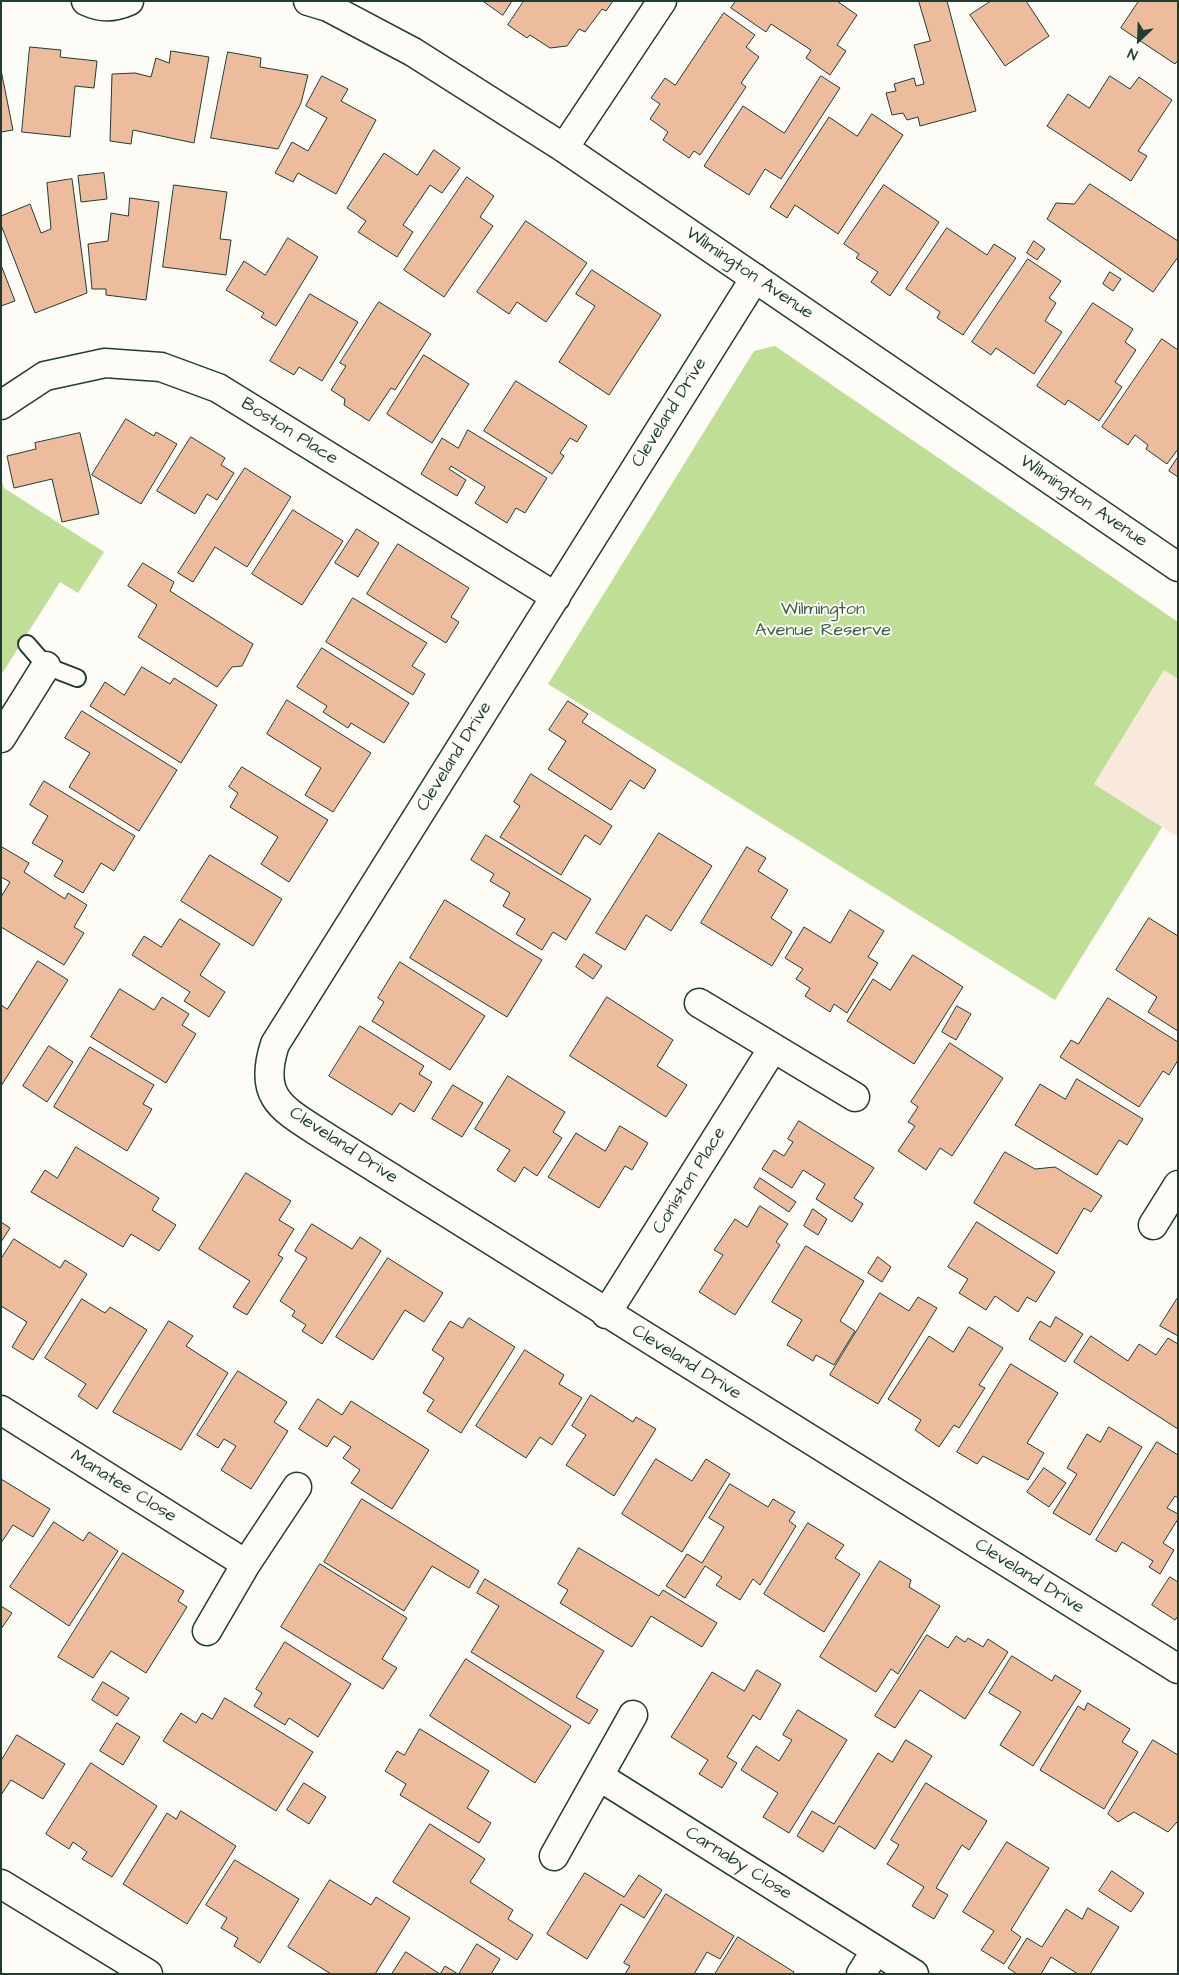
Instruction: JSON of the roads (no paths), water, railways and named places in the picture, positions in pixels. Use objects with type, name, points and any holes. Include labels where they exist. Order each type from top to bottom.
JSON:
[{"type":"street","points":[[86,1],[106,7],[116,7],[129,1]]},
{"type":"street","name":"Wilmington Avenue","points":[[308,1],[328,7],[413,52],[564,148],[1178,567]]},
{"type":"street","points":[[564,148],[662,1]]},
{"type":"street","name":"Cleveland Drive","points":[[755,278],[275,1044],[269,1063],[268,1076],[274,1097],[298,1119],[606,1314],[1178,1670]]},
{"type":"street","name":"Boston Place","points":[[1,406],[46,376],[105,363],[161,367],[218,388],[556,597]]},
{"type":"street","points":[[1,738],[46,666]]},
{"type":"street","points":[[699,1003],[854,1097]]},
{"type":"street","name":"Coniston Place","points":[[606,1314],[773,1048]]},
{"type":"street","points":[[1153,1225],[1178,1185]]},
{"type":"street","name":"Manatee Close","points":[[1,1410],[246,1564]]},
{"type":"street","points":[[208,1631],[246,1564],[297,1488]]},
{"type":"street","points":[[554,1856],[600,1777],[633,1715]]},
{"type":"street","name":"Carnaby Close","points":[[600,1777],[914,1974]]},
{"type":"street","points":[[1,1884],[148,1974]]},
{"type":"street","points":[[861,1974],[876,1950]]},
{"type":"lane","points":[[27,644],[46,666],[77,678]]},
{"type":"park label","name":"Wilmington Avenue Reserve","points":[[823,620]]}]
